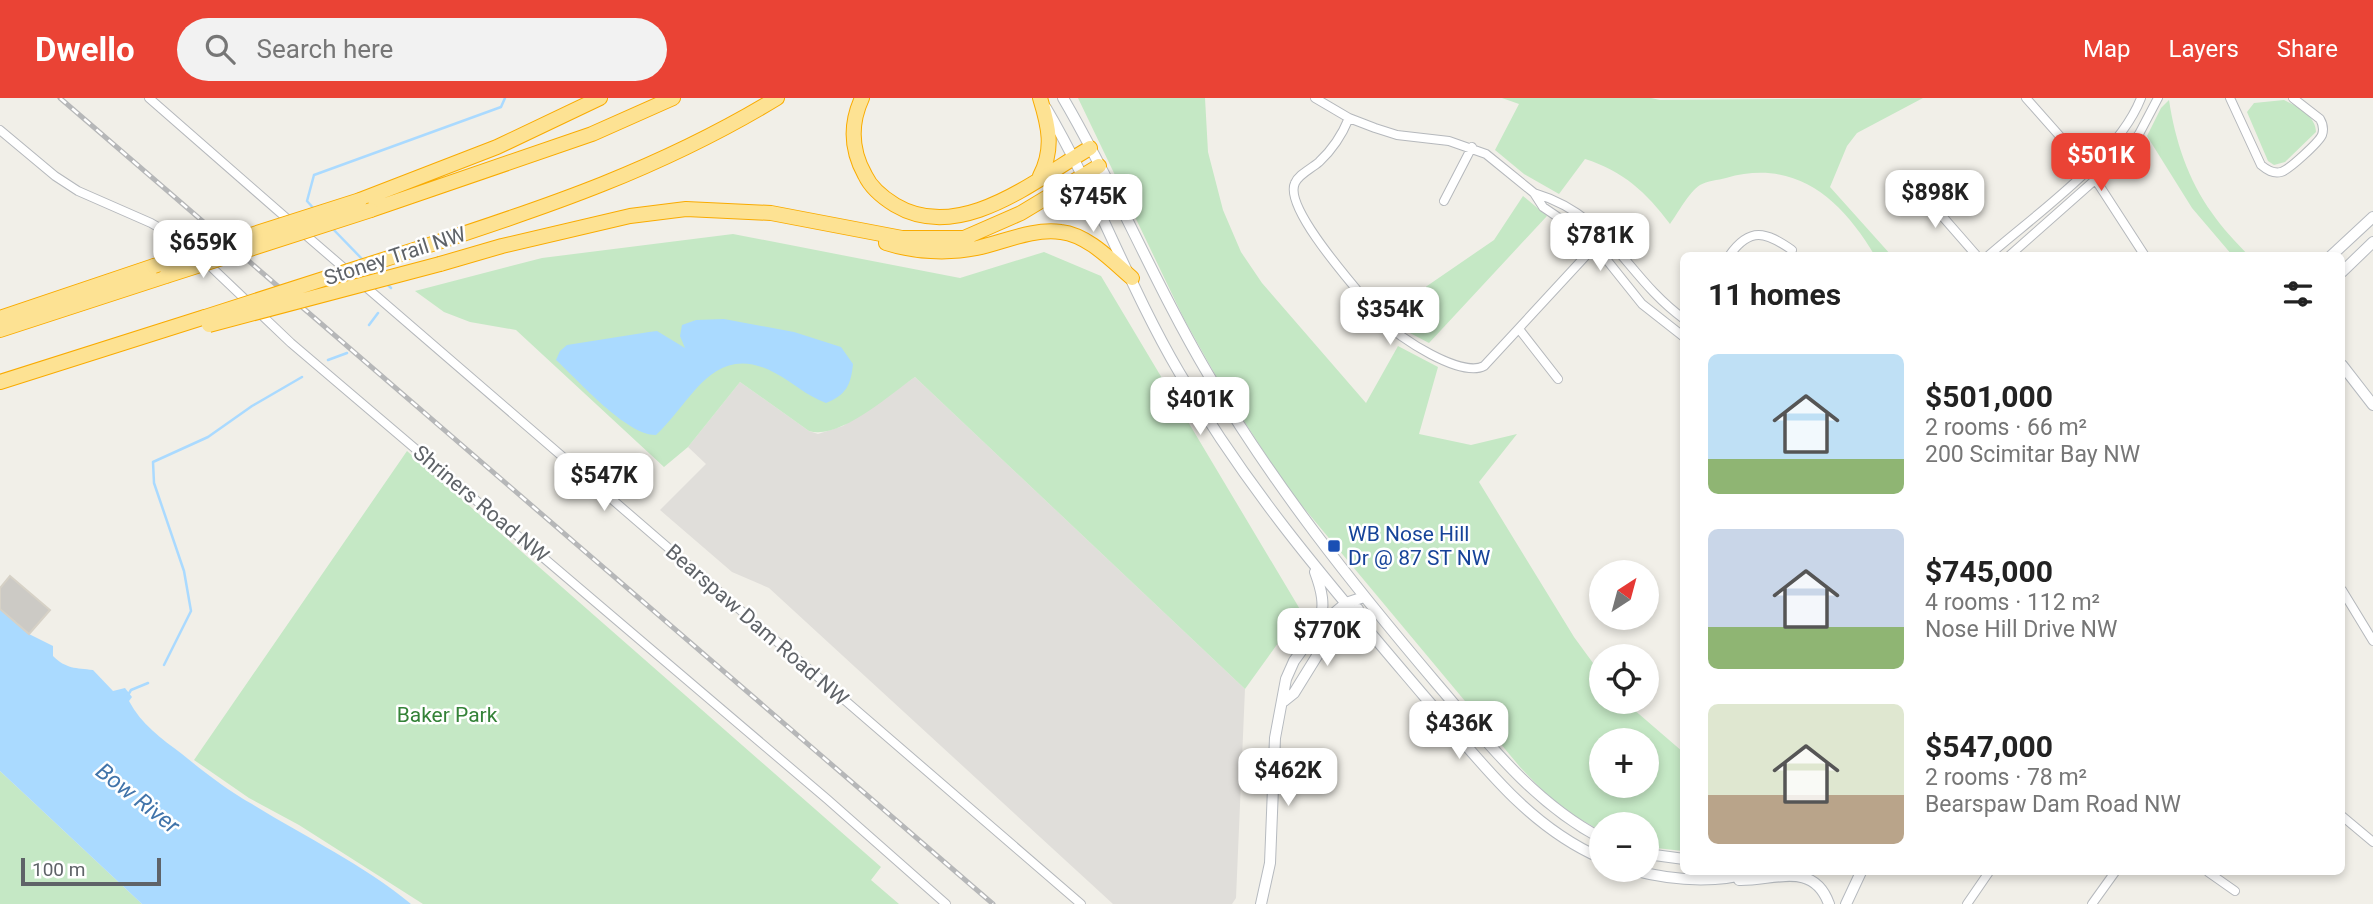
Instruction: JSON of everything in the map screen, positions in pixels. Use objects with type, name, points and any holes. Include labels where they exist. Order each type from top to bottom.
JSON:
[{"type":"highway","points":[[366,205],[600,98]]},
{"type":"highway","points":[[630,117],[657,98]]},
{"type":"highway","points":[[0,318],[160,271],[559,146],[673,98]]},
{"type":"highway","name":"Stoney Trail NW","points":[[0,382],[207,321],[603,186],[688,149],[777,98]]},
{"type":"highway","points":[[862,98],[853,132],[859,165],[878,193],[906,211],[933,218],[972,213],[996,203],[1090,148]]},
{"type":"highway","points":[[1039,177],[1050,150],[1047,122],[1040,98]]},
{"type":"highway","points":[[207,321],[630,216],[686,209],[771,214],[902,237],[964,238],[1021,213],[1099,166]]},
{"type":"highway","points":[[829,223],[897,246],[922,251],[974,249],[1019,236],[1062,232],[1089,244],[1132,278]]},
{"type":"highway","points":[[0,330],[160,271]]},
{"type":"main road","points":[[1040,98],[1073,158],[1159,336],[1211,425],[1265,504],[1313,566],[1508,793],[1548,830],[1589,852]]},
{"type":"main road","points":[[1063,98],[1171,309],[1247,439],[1281,491],[1364,597],[1480,733],[1555,811],[1589,831]]},
{"type":"main road","points":[[2335,252],[2373,217]]},
{"type":"main road","points":[[2345,269],[2373,242]]},
{"type":"main road","points":[[2345,369],[2373,405]]},
{"type":"main road","points":[[1313,566],[1323,596],[1324,610],[1320,625]]},
{"type":"main road","points":[[1261,904],[1270,863],[1275,738],[1286,680],[1320,625],[1346,603],[1364,597]]},
{"type":"main road","points":[[1284,701],[1294,693],[1320,651],[1355,615],[1364,597]]},
{"type":"main road","points":[[1659,856],[1680,858]]},
{"type":"main road","points":[[1659,877],[1713,881],[1744,875]]},
{"type":"main road","points":[[1846,904],[1860,875]]},
{"type":"main road","points":[[1730,879],[1798,876],[1817,884],[1829,904]]},
{"type":"street","name":"Bearspaw Dam Road NW","points":[[149,98],[401,319],[1081,904]]},
{"type":"street","points":[[1315,98],[1349,118],[1396,135],[1449,141],[1472,147],[1497,162],[1534,193],[1543,207],[1596,245],[1642,304],[1680,334]]},
{"type":"street","points":[[2026,98],[2088,168],[2142,252]]},
{"type":"street","points":[[1993,252],[2088,168],[2129,122],[2141,98]]},
{"type":"street","points":[[2013,252],[2131,145],[2158,98]]},
{"type":"street","points":[[2230,98],[2261,165],[2269,171],[2278,172],[2287,170],[2319,141],[2323,132],[2320,119],[2293,98]]},
{"type":"street","points":[[1349,118],[1334,145],[1299,177],[1293,188],[1293,196],[1316,237],[1382,320],[1414,345],[1471,369],[1484,366],[1605,235]]},
{"type":"street","name":"Shriners Road NW","points":[[0,130],[55,176],[78,191],[151,223],[187,244],[291,343],[946,904]]},
{"type":"street","points":[[1444,201],[1472,147]]},
{"type":"street","points":[[1915,185],[1974,252]]},
{"type":"street","points":[[1534,193],[1549,197],[1575,212],[1605,235],[1660,301],[1680,316]]},
{"type":"street","points":[[1732,252],[1740,242],[1761,234],[1770,235],[1792,250]]},
{"type":"street","points":[[1674,330],[1680,322]]},
{"type":"street","points":[[1519,329],[1558,379]]},
{"type":"street","points":[[2345,595],[2373,640]]},
{"type":"street","points":[[2345,819],[2373,842]]},
{"type":"street","points":[[1967,904],[1987,875]]},
{"type":"street","points":[[2092,904],[2113,875]]},
{"type":"street","points":[[2212,875],[2235,891]]},
{"type":"shaded area","points":[[915,377],[1245,689],[1236,898],[1232,904],[1113,904],[769,588],[732,572],[660,510],[706,464],[688,447],[740,382],[809,431],[818,434],[843,426]]},
{"type":"green space","points":[[1078,98],[1205,98],[1208,152],[1223,210],[1241,252],[1262,283],[1366,403],[1398,346],[1438,367],[1419,434],[1471,445],[1517,434],[1479,482],[1589,658],[1589,714],[1639,714],[1655,728],[1589,728],[1589,798],[1659,798],[1659,731],[1680,749],[1680,851],[1659,848],[1659,812],[1589,812],[1589,824],[1547,795],[1520,767],[1288,489],[1222,387],[1184,319]]},
{"type":"green space","points":[[1502,98],[1923,98],[1857,133],[1847,146],[1830,187],[1888,252],[1873,252],[1847,217],[1814,188],[1795,179],[1774,174],[1751,173],[1703,184],[1692,192],[1670,224],[1633,184],[1611,170],[1585,159],[1559,194],[1524,174],[1495,150],[1519,104]]},
{"type":"green space","points":[[2169,100],[2179,145],[2196,187],[2216,219],[2245,252],[2229,252],[2192,208],[2147,136],[2161,108]]},
{"type":"green space","points":[[2284,100],[2309,116],[2316,132],[2285,162],[2274,165],[2268,161],[2247,112],[2254,103]]},
{"type":"green space","points":[[1523,196],[1547,216],[1429,343],[1410,333],[1391,317],[1427,286],[1494,240]]},
{"type":"green space","points":[[733,234],[960,278],[1044,252],[1101,276],[1301,611],[1245,689],[915,377],[849,423],[821,432],[809,431],[740,382],[688,447],[664,467],[516,330],[470,322],[444,312],[415,291],[542,258]]},
{"type":"green space","name":"Baker Park","points":[[407,451],[881,867],[871,880],[899,904],[423,904],[299,825],[249,798],[194,760]]},
{"type":"green space","points":[[0,771],[142,904],[0,904]]},
{"type":"water","points":[[724,319],[794,332],[841,347],[853,364],[846,388],[843,393],[826,403],[775,373],[754,365],[736,364],[720,369],[706,379],[656,435],[644,433],[617,417],[556,360],[567,345],[657,331],[685,348],[680,336],[682,325],[696,320]]},
{"type":"water","name":"Bow River","points":[[0,609],[29,634],[53,646],[53,656],[62,663],[93,670],[113,691],[125,688],[132,697],[129,701],[146,724],[216,780],[243,799],[354,863],[411,904],[142,904],[0,771]]},
{"type":"building","points":[[10,576],[50,610],[29,634],[0,609],[0,588]]},
{"type":"waterway","points":[[315,210],[307,201],[314,175],[501,107],[505,98]]},
{"type":"waterway","points":[[332,228],[364,261]]},
{"type":"waterway","points":[[386,283],[391,288]]},
{"type":"waterway","points":[[369,325],[378,313]]},
{"type":"waterway","points":[[328,360],[347,353]]},
{"type":"waterway","points":[[164,665],[191,611],[184,571],[154,483],[153,462],[208,437],[252,406],[302,377]]},
{"type":"waterway","points":[[128,695],[131,690],[148,683]]},
{"type":"railway","points":[[60,98],[993,904]]},
{"type":"place","name":"WB Nose Hill Dr @ 87 ST NW","points":[[1334,546]]}]
